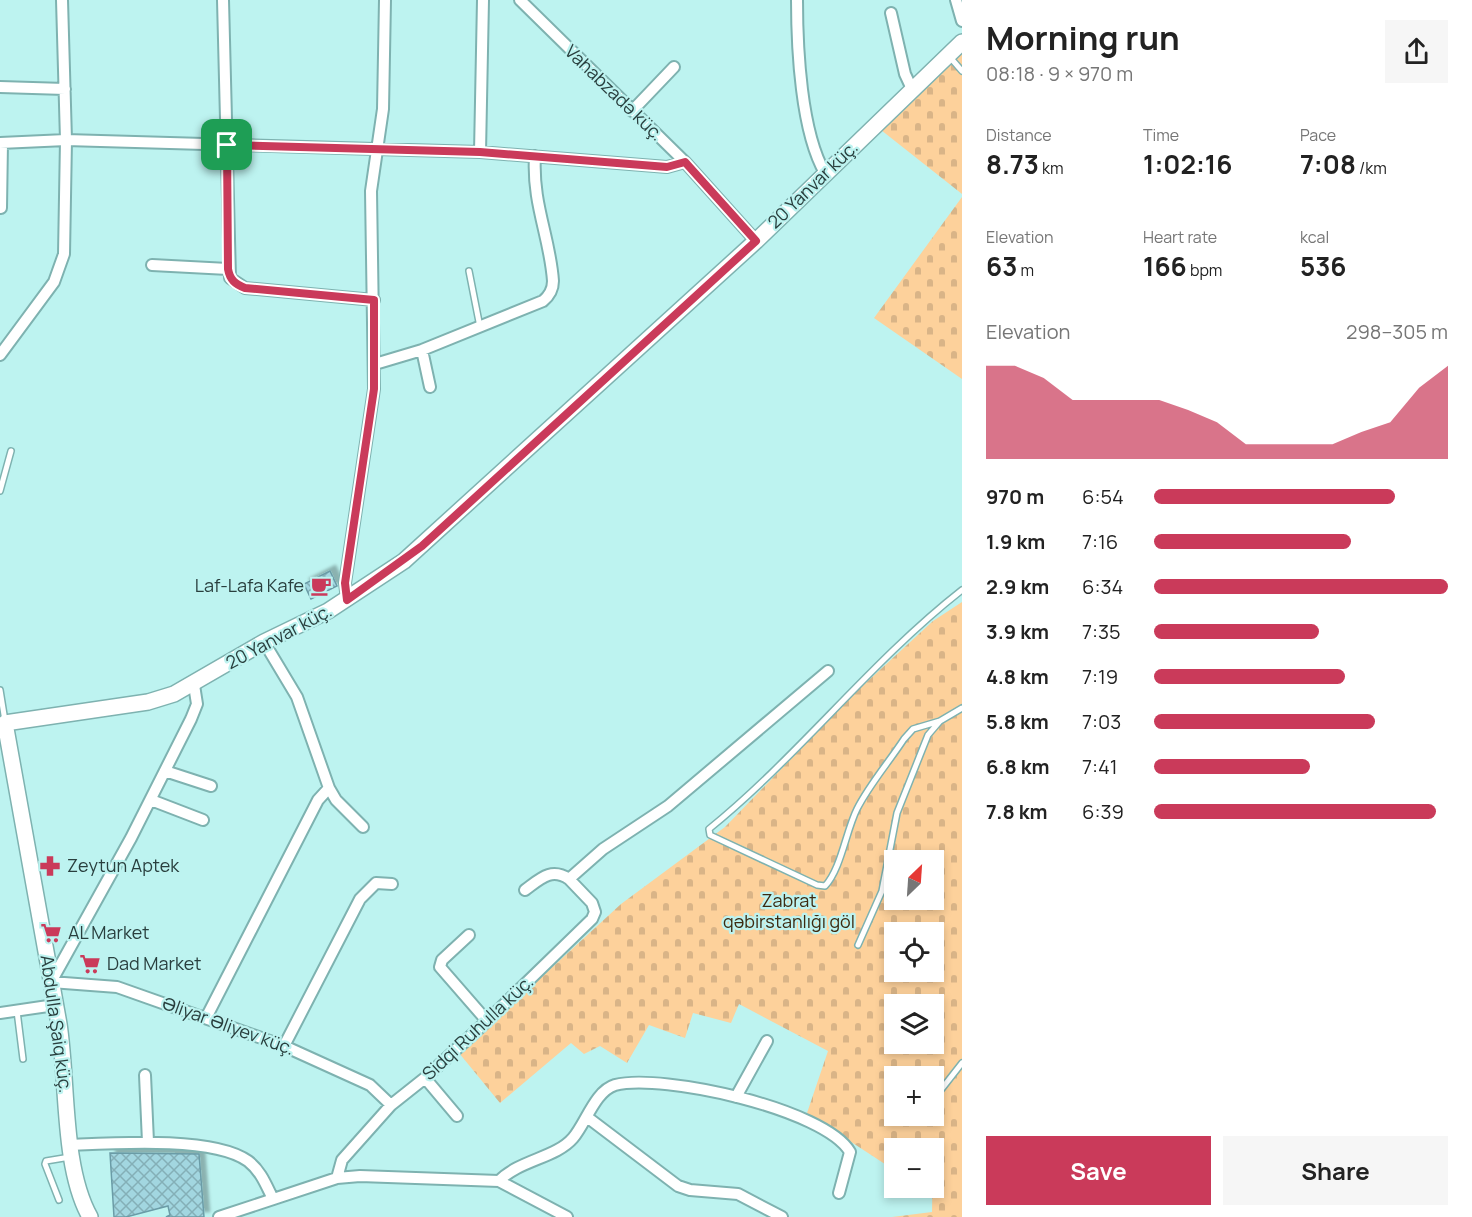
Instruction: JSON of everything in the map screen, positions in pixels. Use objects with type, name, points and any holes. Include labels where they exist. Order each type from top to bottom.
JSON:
[{"type":"street","points":[[0,356],[54,282],[65,244],[66,140],[62,0]]},
{"type":"street","points":[[224,0],[228,269],[230,278],[245,288],[374,300]]},
{"type":"street","points":[[347,600],[345,583],[375,364],[371,191],[383,109],[385,0]]},
{"type":"street","points":[[480,152],[483,0]]},
{"type":"street","name":"Vahabzadə küç.","points":[[519,0],[685,162],[756,241]]},
{"type":"street","points":[[797,0],[808,131],[816,158],[825,174]]},
{"type":"street","points":[[956,0],[962,21]]},
{"type":"street","points":[[891,13],[905,74],[912,89]]},
{"type":"street","name":"20 Yanvar küç.","points":[[3,723],[148,702],[174,694],[194,685],[264,642],[347,600],[422,546],[756,241],[962,42]]},
{"type":"street","points":[[632,111],[674,67]]},
{"type":"street","points":[[0,87],[65,89]]},
{"type":"street","points":[[1,208],[1,142],[66,140],[377,148],[480,152],[656,167],[677,166],[685,162]]},
{"type":"street","points":[[375,364],[422,350],[543,301],[552,289],[553,281],[535,198],[535,156]]},
{"type":"street","points":[[152,265],[228,269]]},
{"type":"street","points":[[422,350],[430,387]]},
{"type":"street","points":[[264,642],[297,697],[329,788],[336,800],[363,827]]},
{"type":"street","points":[[525,890],[553,872],[560,873],[569,879],[603,849],[668,806],[828,671]]},
{"type":"street","points":[[51,982],[165,771],[197,704],[194,685]]},
{"type":"street","name":"Abdulla Şaiq küç.","points":[[3,723],[65,1063],[71,1151],[76,1185],[90,1217]]},
{"type":"street","points":[[165,771],[211,786]]},
{"type":"street","points":[[206,1018],[318,800],[329,788]]},
{"type":"street","points":[[151,800],[203,820]]},
{"type":"street","name":"Sidqi Ruhulla küç.","points":[[338,1178],[342,1160],[391,1105],[425,1078],[487,1021],[592,919],[595,912],[591,903],[569,879]]},
{"type":"street","points":[[284,1046],[360,899],[376,883],[392,884]]},
{"type":"street","points":[[469,935],[442,960],[440,968],[487,1021]]},
{"type":"street","name":"Əliyar Əliyev küç.","points":[[51,982],[117,987],[284,1046],[370,1085],[391,1105]]},
{"type":"street","points":[[0,1013],[55,1005]]},
{"type":"street","points":[[736,1097],[767,1041]]},
{"type":"street","points":[[146,1075],[148,1142]]},
{"type":"street","points":[[425,1078],[457,1116]]},
{"type":"street","points":[[499,1181],[509,1170],[566,1144],[588,1117],[603,1091],[613,1086],[632,1083],[709,1090],[799,1117],[845,1143],[850,1152],[839,1193]]},
{"type":"street","points":[[588,1117],[678,1186],[690,1190],[738,1194],[782,1217]]},
{"type":"street","points":[[71,1151],[148,1142],[220,1149],[246,1160],[257,1169],[273,1199]]},
{"type":"street","points":[[219,1217],[338,1178],[386,1176],[499,1181],[566,1217]]},
{"type":"lane","points":[[948,55],[962,70]]},
{"type":"lane","points":[[469,271],[480,327]]},
{"type":"lane","points":[[0,491],[11,451]]},
{"type":"lane","points":[[962,590],[886,656],[771,774],[709,830],[711,835],[817,885],[825,886],[832,879],[845,837],[858,807],[904,739],[913,729],[940,721],[962,708]]},
{"type":"lane","points":[[0,690],[3,723]]},
{"type":"lane","points":[[858,945],[882,891],[897,813],[928,735],[940,721]]},
{"type":"lane","points":[[17,1011],[23,1059]]},
{"type":"lane","points":[[944,1086],[962,1063]]},
{"type":"lane","points":[[59,1200],[45,1164],[46,1161],[71,1151]]},
{"type":"green space","points":[[962,51],[962,194],[881,130]]},
{"type":"green space","points":[[962,197],[962,379],[874,318]]},
{"type":"green space","name":"Zabrat qəbirstanlığı göl","points":[[962,602],[962,1217],[892,1217],[932,1212],[932,1198],[944,1198],[944,1138],[884,1138],[884,1163],[807,1113],[828,1051],[739,1004],[731,1023],[693,1013],[685,1038],[649,1025],[627,1063],[600,1046],[584,1054],[571,1043],[500,1103],[459,1053],[621,904],[725,827],[857,691],[933,621]]},
{"type":"building","points":[[330,571],[337,586],[311,599],[304,584]]},
{"type":"building","points":[[110,1153],[199,1154],[204,1217],[166,1217],[170,1215],[168,1206],[126,1217],[114,1217]]},
{"type":"place","name":"Laf-Lafa Kafe","points":[[321,586]]},
{"type":"place","name":"Zeytun Aptek","points":[[50,866]]},
{"type":"place","name":"AL Market","points":[[51,933]]},
{"type":"place","name":"Dad Market","points":[[90,964]]},
{"type":"route","points":[[227,145],[480,152],[656,167],[677,166],[685,162],[756,241],[422,546],[347,600],[345,583],[374,389],[374,300],[245,288],[230,278],[227,145]]}]
